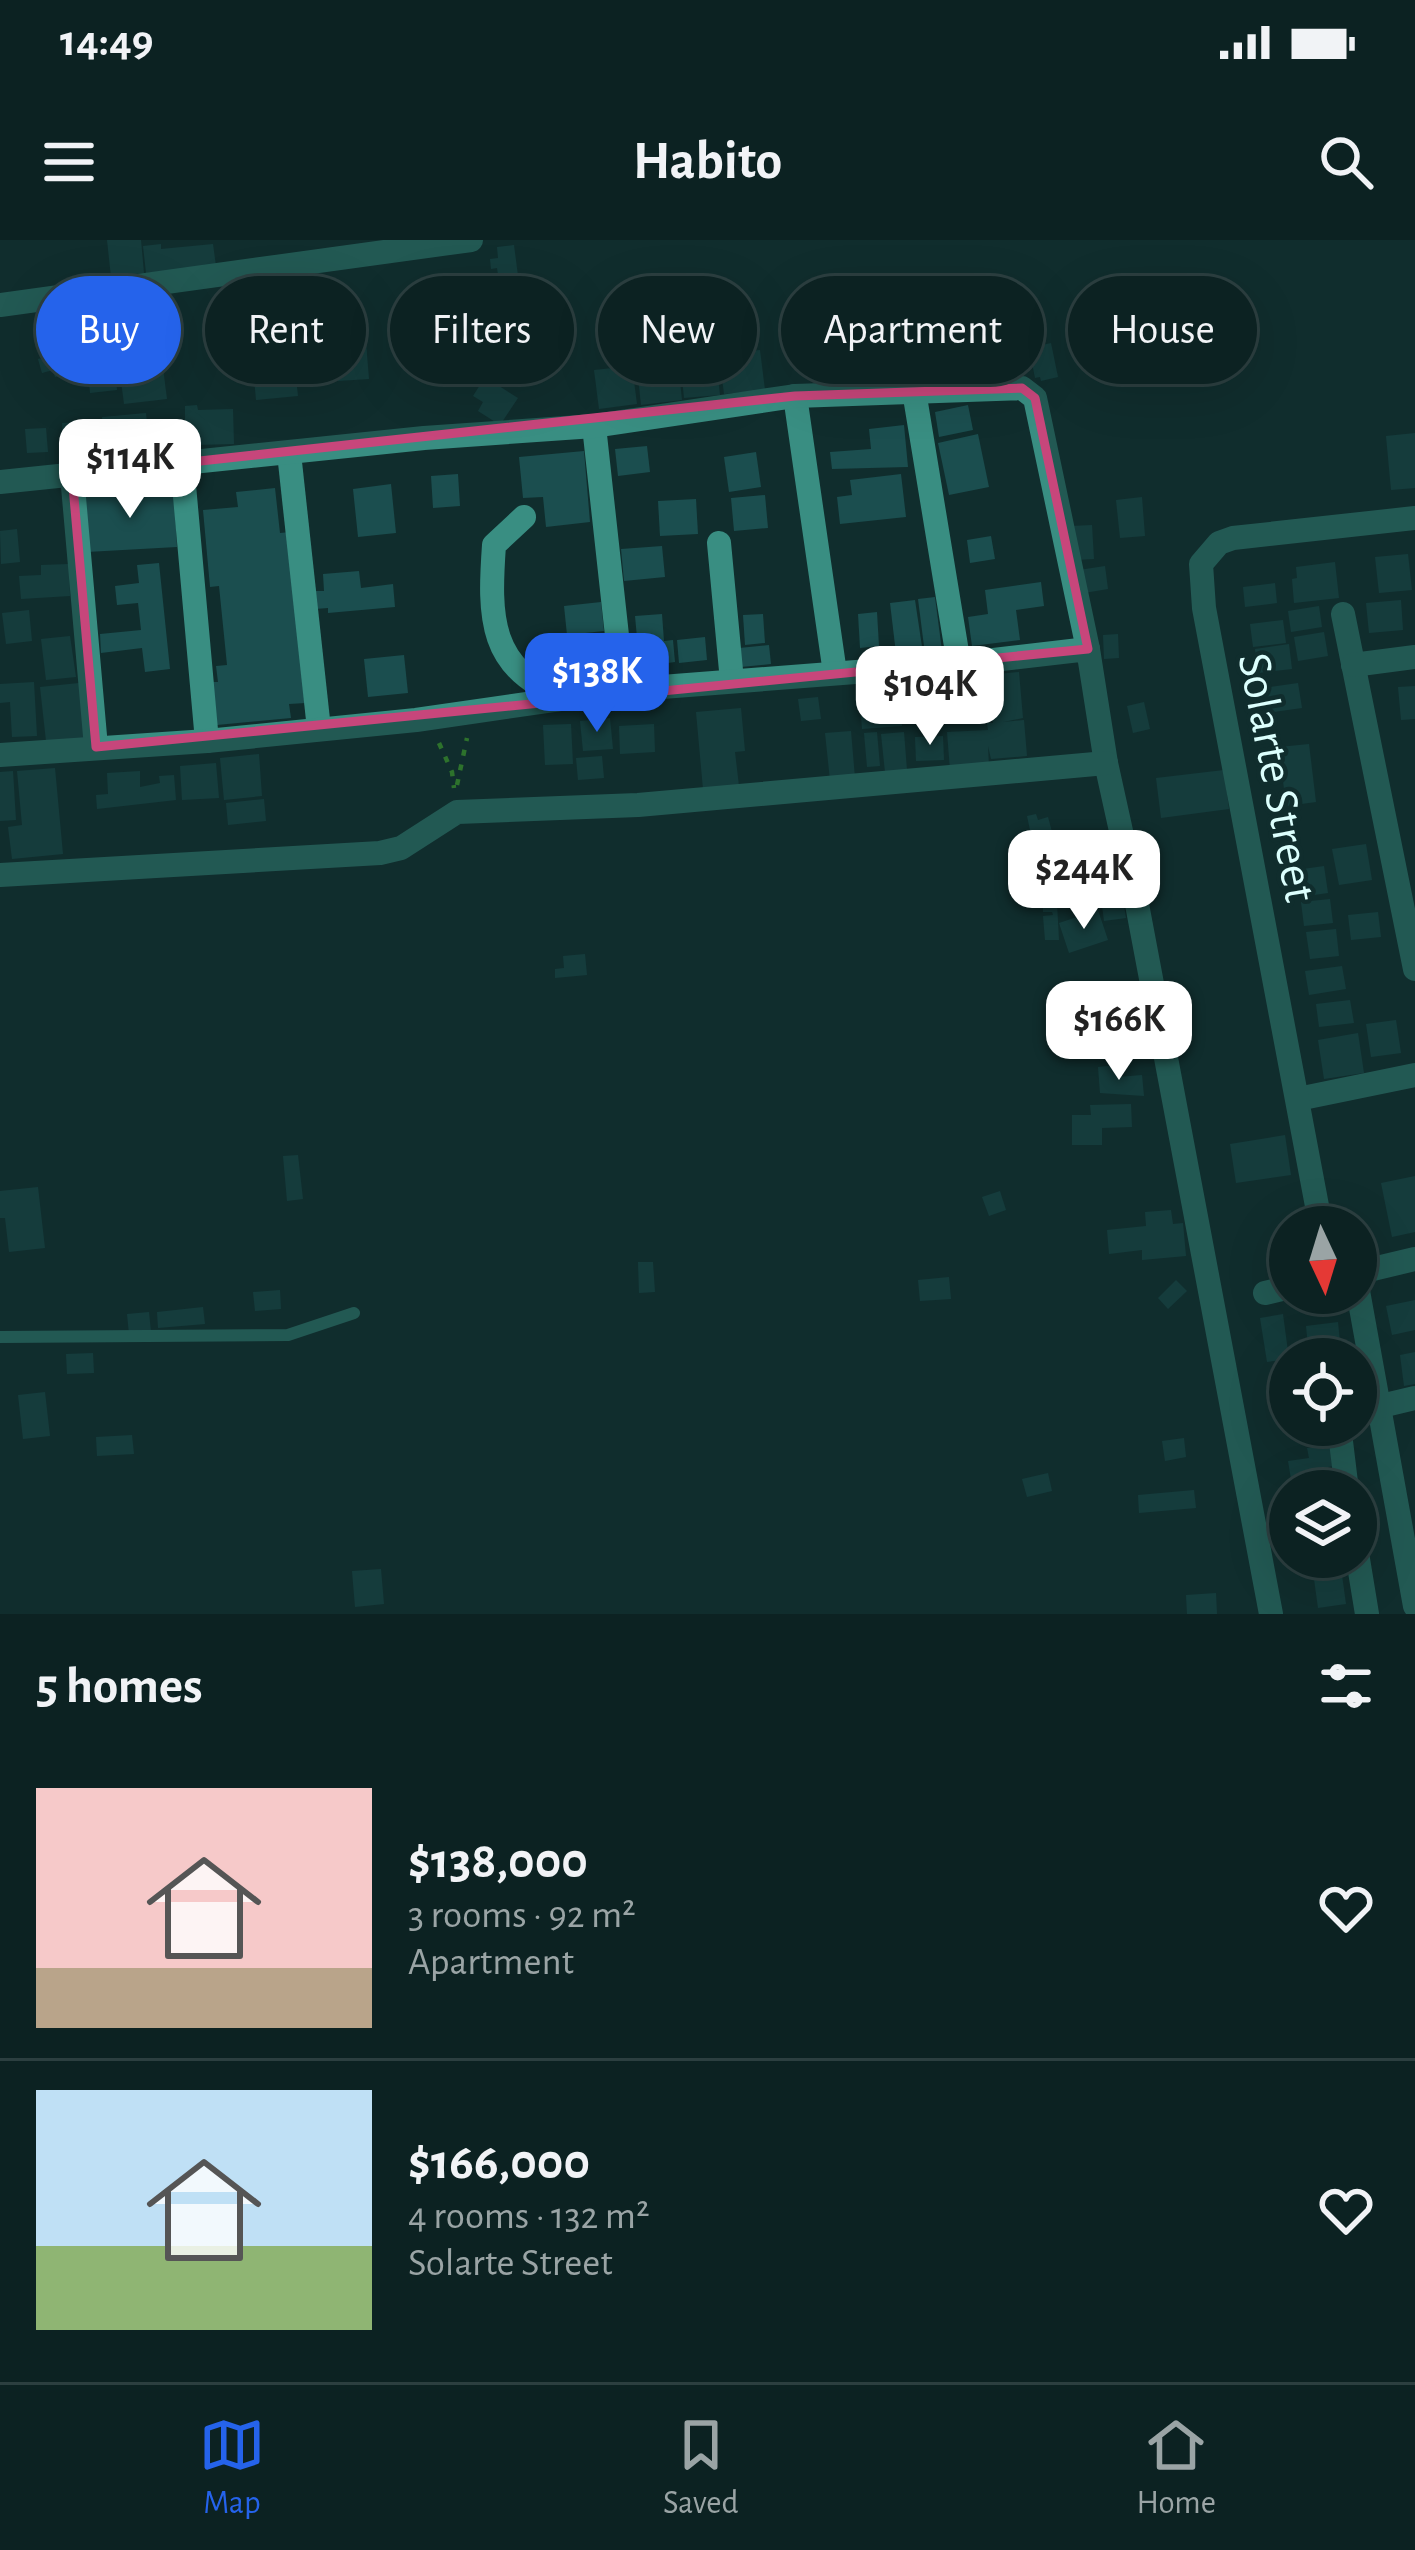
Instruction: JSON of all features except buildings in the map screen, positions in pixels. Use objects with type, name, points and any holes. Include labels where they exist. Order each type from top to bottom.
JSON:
[{"type":"street","points":[[0,304],[471,240]]},
{"type":"street","points":[[0,482],[424,438],[594,426],[795,396],[1022,388],[1036,398],[1271,1614]]},
{"type":"street","points":[[914,392],[959,664]]},
{"type":"street","points":[[795,396],[835,673]]},
{"type":"street","points":[[594,426],[623,690]]},
{"type":"street","points":[[289,453],[319,729]]},
{"type":"street","points":[[182,463],[208,741]]},
{"type":"street","points":[[72,475],[96,747]]},
{"type":"street","points":[[524,517],[494,545],[490,604],[506,658],[538,688],[568,698]]},
{"type":"street","name":"Solarte Street","points":[[1317,1206],[1204,608],[1202,564],[1219,542],[1233,538],[1415,518]]},
{"type":"street","points":[[719,543],[732,681]]},
{"type":"street","points":[[1343,614],[1415,969]]},
{"type":"street","points":[[0,755],[208,741],[416,720],[623,690],[1088,650]]},
{"type":"street","points":[[1353,665],[1415,657]]},
{"type":"street","points":[[0,874],[380,853],[401,848],[457,812],[638,805],[1106,763]]},
{"type":"street","points":[[1298,1100],[1415,1076]]},
{"type":"street","points":[[1377,1270],[1415,1259]]},
{"type":"street","points":[[1377,1407],[1415,1398]]},
{"type":"street","points":[[1377,1437],[1407,1521],[1415,1606]]},
{"type":"street","points":[[1361,1578],[1367,1614]]},
{"type":"lane","points":[[0,1337],[288,1335],[355,1313]]},
{"type":"path","points":[[457,812],[458,772],[470,724],[479,711]]},
{"type":"path","points":[[416,720],[442,746],[452,772],[457,812]]},
{"type":"highlighted area","points":[[1022,388],[1035,398],[1088,649],[96,747],[72,475],[795,396]]}]
